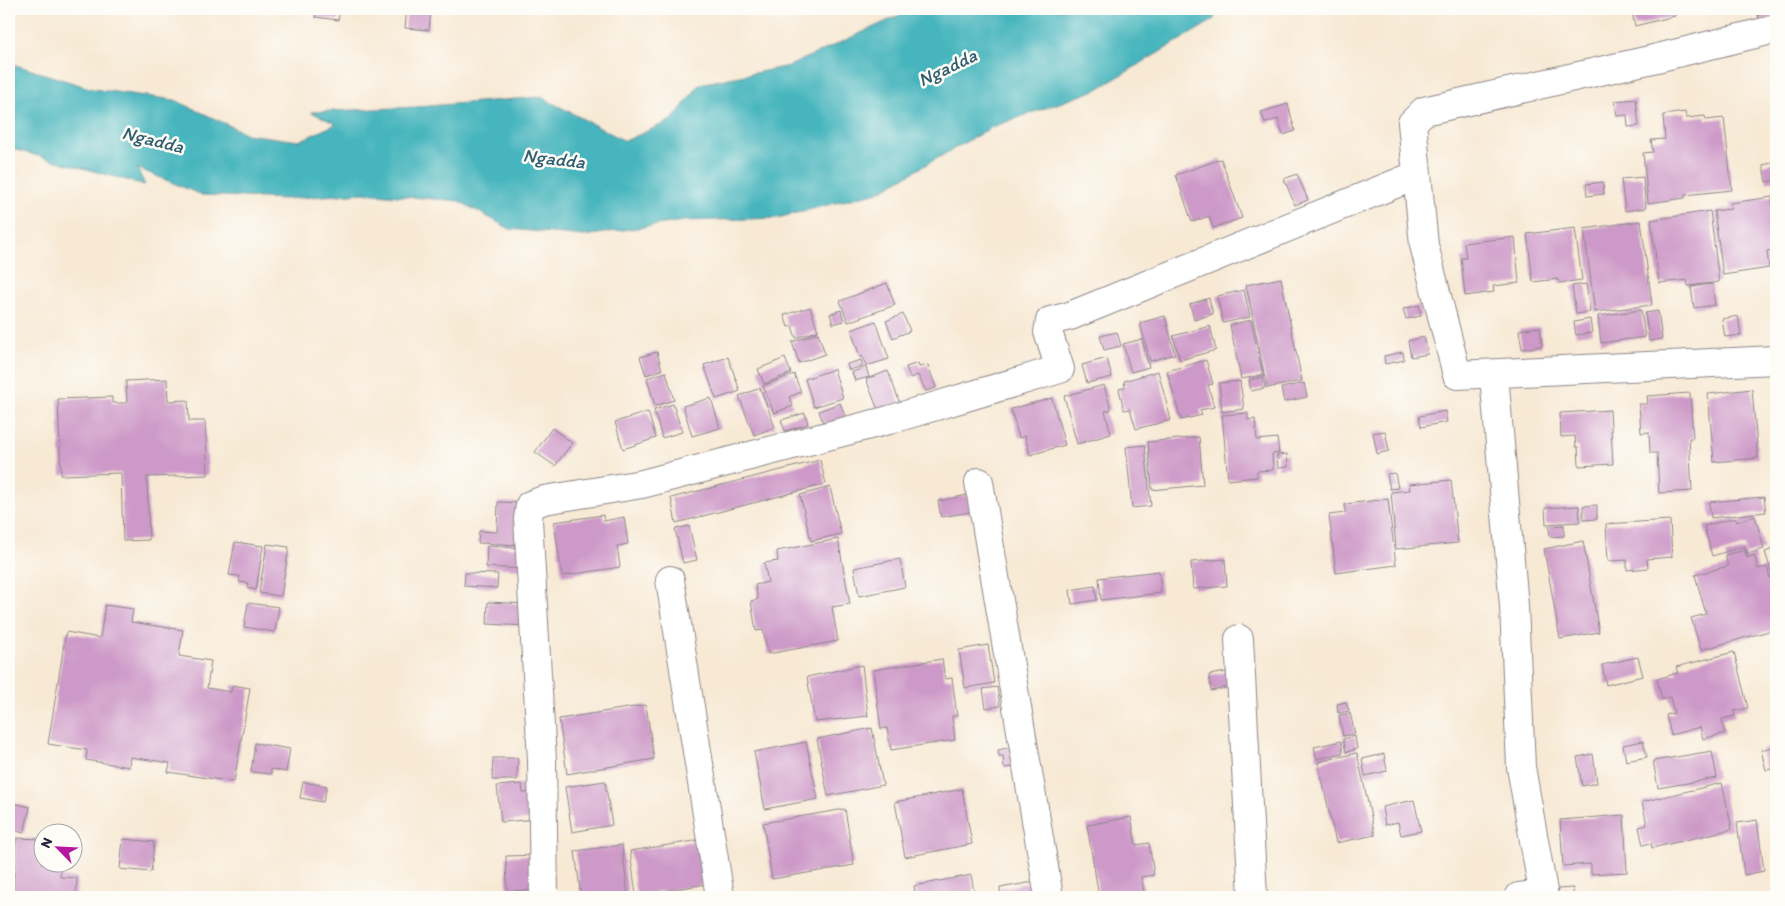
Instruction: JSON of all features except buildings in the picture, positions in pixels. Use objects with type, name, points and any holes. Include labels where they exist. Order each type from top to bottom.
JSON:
[{"type":"street","points":[[1776,29],[1424,111],[1412,123],[1424,245],[1458,375],[1776,360]]},
{"type":"street","points":[[544,897],[542,760],[528,519],[530,505],[544,500],[652,482],[889,420],[1060,369],[1048,332],[1050,321],[1070,316],[1417,175]]},
{"type":"street","points":[[1494,374],[1514,606],[1521,767],[1535,896]]},
{"type":"street","points":[[979,482],[1049,897]]},
{"type":"street","points":[[670,580],[720,897]]},
{"type":"street","points":[[1239,639],[1253,897]]},
{"type":"water","name":"Ngadda","points":[[913,9],[1220,9],[1212,21],[1096,90],[992,127],[878,192],[777,218],[683,221],[584,236],[510,229],[459,201],[363,193],[284,199],[202,195],[137,168],[145,185],[9,148],[9,63],[93,89],[175,100],[247,134],[299,141],[336,124],[311,112],[416,107],[541,97],[625,141],[672,120],[700,84],[789,66]]}]
